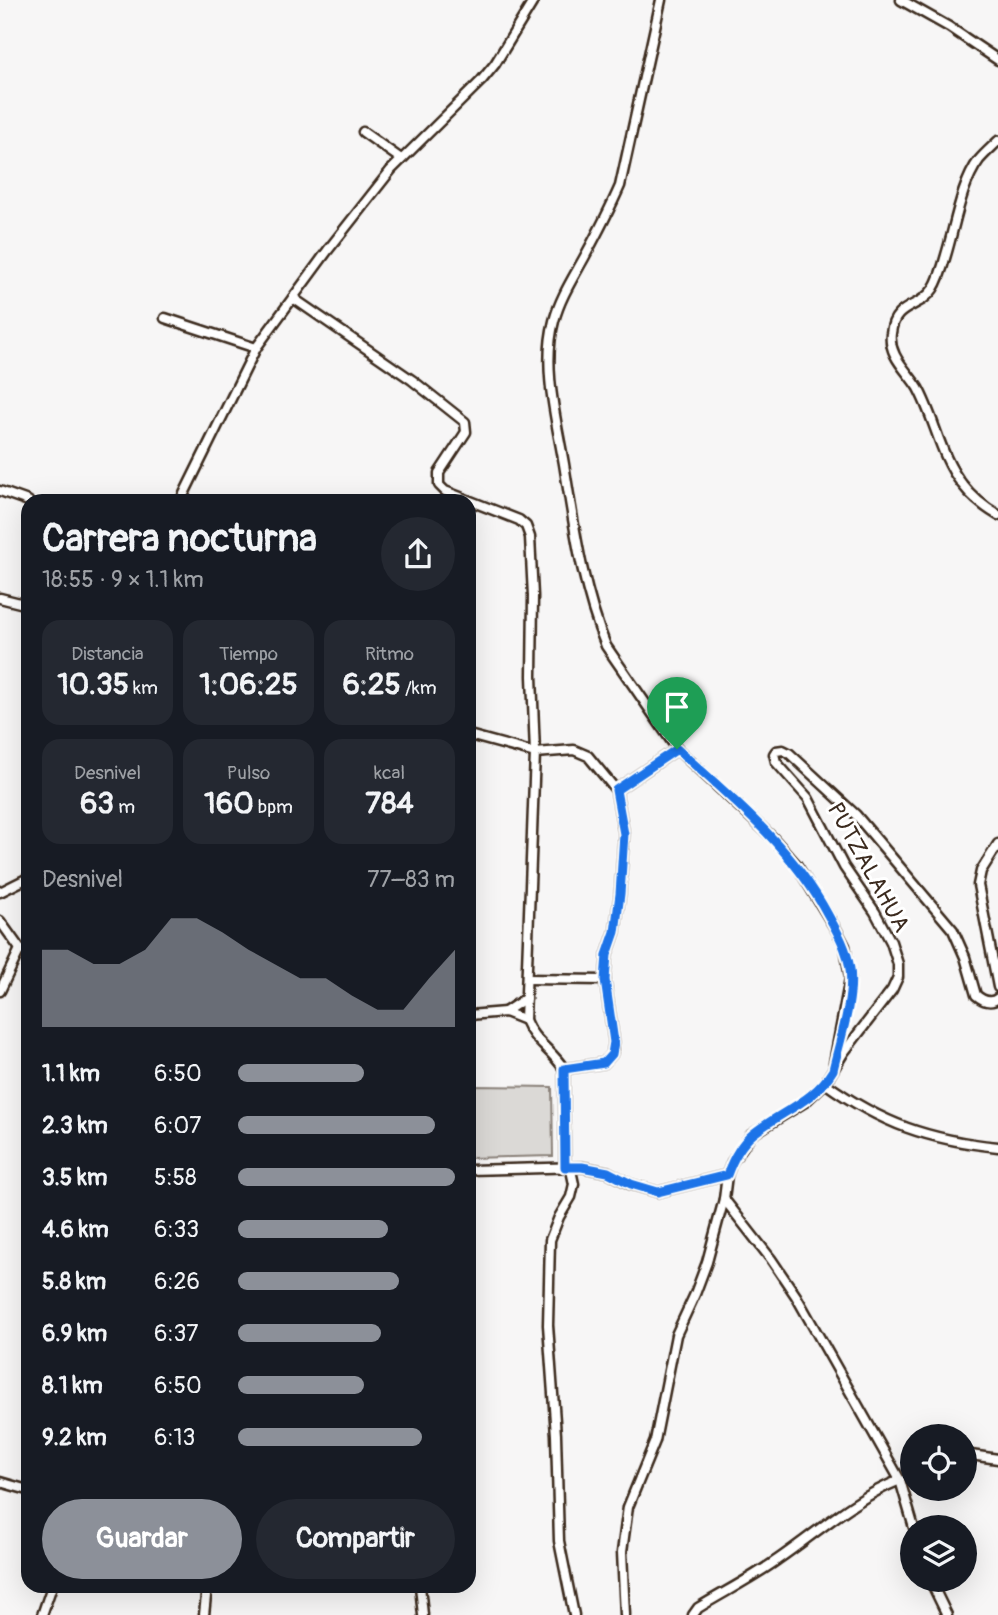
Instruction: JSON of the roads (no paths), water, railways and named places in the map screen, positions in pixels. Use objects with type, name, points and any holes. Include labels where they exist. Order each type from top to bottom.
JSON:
[{"type":"street","points":[[184,494],[256,348],[328,250],[401,159],[488,73],[534,0]]},
{"type":"street","points":[[662,0],[620,186],[563,296],[554,321],[550,373],[579,557],[598,627],[606,646],[629,683],[677,749],[773,838],[788,856],[820,899],[841,939],[850,969],[849,988],[833,1070]]},
{"type":"street","points":[[901,0],[949,27],[998,60]]},
{"type":"street","points":[[363,132],[401,159]]},
{"type":"street","points":[[998,141],[980,159],[969,177],[933,290],[903,309],[892,321],[890,335],[891,348],[917,387],[945,456],[956,475],[984,507],[998,515]]},
{"type":"street","points":[[293,299],[412,380],[465,422],[466,432],[439,473],[439,485],[453,494]]},
{"type":"street","points":[[165,318],[256,348]]},
{"type":"street","points":[[0,491],[21,498]]},
{"type":"street","points":[[476,502],[507,514],[526,526],[530,537],[535,753],[525,1020],[536,1040],[555,1056],[564,1069],[565,1167]]},
{"type":"street","points":[[0,598],[21,603]]},
{"type":"street","points":[[476,737],[535,753],[574,750],[589,756],[616,790],[624,834],[617,919],[607,955],[605,980],[614,1042],[612,1054],[604,1063],[564,1069]]},
{"type":"street","points":[[616,790],[677,749]]},
{"type":"street","name":"PUTZALAHUA","points":[[625,1615],[622,1552],[624,1522],[655,1441],[676,1335],[695,1294],[732,1162],[751,1135],[805,1102],[825,1083],[892,990],[898,977],[898,964],[891,942],[875,912],[844,867],[808,798],[776,762],[774,754],[778,750],[789,753],[856,815],[953,930],[965,957],[976,995],[985,1001],[995,1001],[998,998]]},
{"type":"street","points":[[998,844],[981,871],[978,885],[998,987]]},
{"type":"street","points":[[0,892],[21,882]]},
{"type":"street","points":[[0,921],[21,947]]},
{"type":"street","points":[[0,991],[21,956]]},
{"type":"street","points":[[527,979],[605,980]]},
{"type":"street","points":[[505,1012],[526,998]]},
{"type":"street","points":[[476,1014],[505,1012],[525,1020]]},
{"type":"street","points":[[825,1083],[875,1114],[920,1134],[957,1143],[998,1147]]},
{"type":"street","points":[[565,1167],[571,1170],[574,1184],[571,1197],[558,1217],[550,1240],[548,1325],[556,1435],[559,1541],[574,1615]]},
{"type":"street","points":[[476,1170],[582,1167],[608,1172],[631,1184],[658,1192],[727,1175]]},
{"type":"street","points":[[723,1199],[786,1279],[900,1482]]},
{"type":"street","points":[[977,1456],[998,1459]]},
{"type":"street","points":[[0,1482],[21,1488]]},
{"type":"street","points":[[693,1615],[698,1608],[778,1560],[848,1507],[877,1490],[900,1484]]},
{"type":"street","points":[[936,1592],[947,1615]]},
{"type":"street","points":[[42,1615],[50,1593]]},
{"type":"street","points":[[204,1615],[206,1593]]},
{"type":"street","points":[[420,1593],[422,1615]]}]
